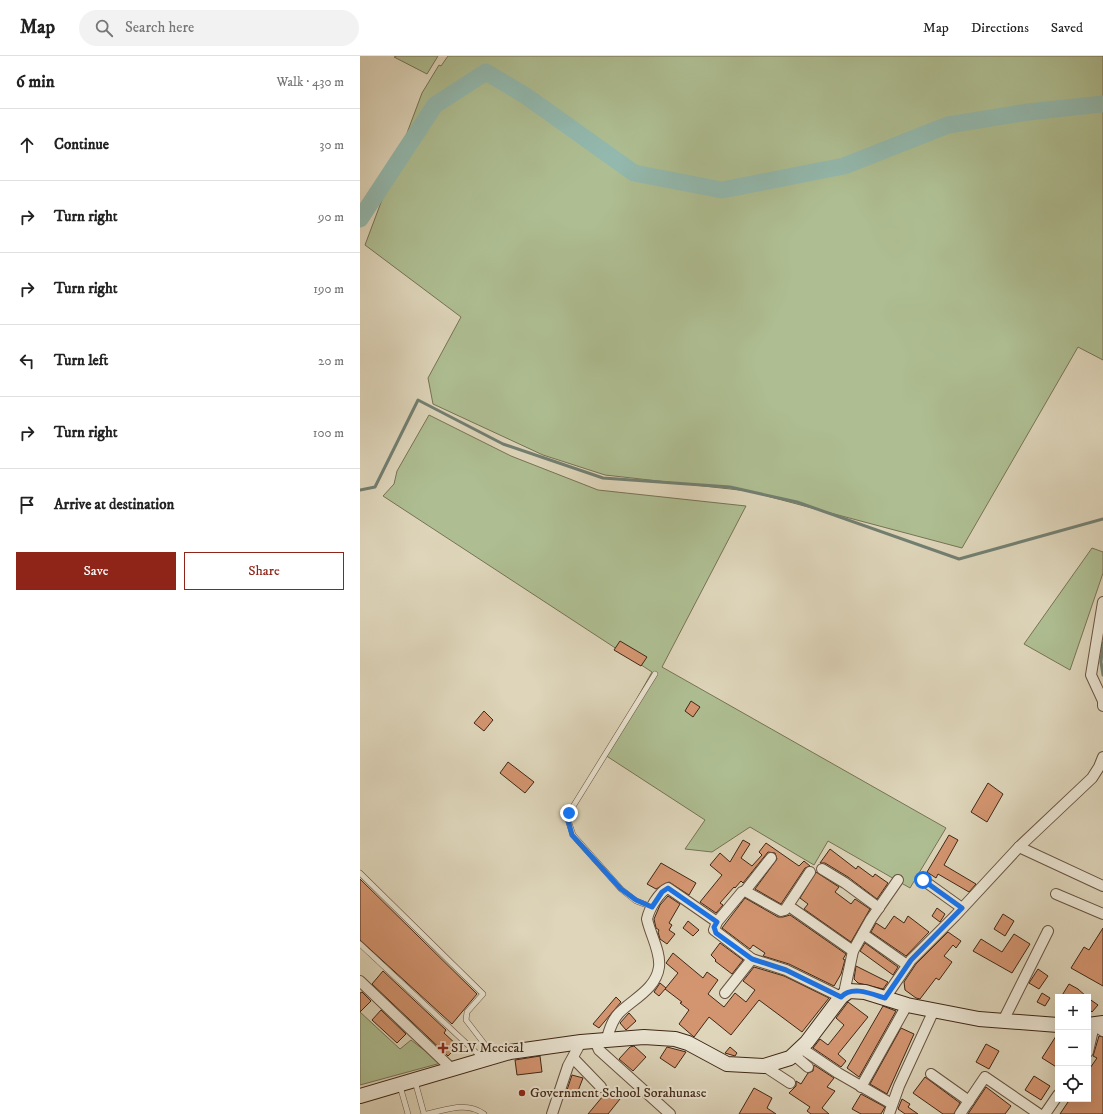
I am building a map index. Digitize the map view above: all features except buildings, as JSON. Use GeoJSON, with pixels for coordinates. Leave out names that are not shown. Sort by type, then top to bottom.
{"type":"FeatureCollection","features":[{"type":"Feature","properties":{"kind":"street"},"geometry":{"type":"LineString","coordinates":[[1103,602],[1091,675],[1103,701],[1103,706]]}},
{"type":"Feature","properties":{"kind":"street"},"geometry":{"type":"LineString","coordinates":[[885,998],[907,965],[1019,847],[1092,778],[1100,767],[1103,757]]}},
{"type":"Feature","properties":{"kind":"street"},"geometry":{"type":"LineString","coordinates":[[1019,847],[1103,886]]}},
{"type":"Feature","properties":{"kind":"street"},"geometry":{"type":"LineString","coordinates":[[771,858],[745,891],[740,893],[717,922],[714,927],[716,933],[752,959],[786,970],[842,995]]}},
{"type":"Feature","properties":{"kind":"street"},"geometry":{"type":"LineString","coordinates":[[822,869],[845,883],[879,908]]}},
{"type":"Feature","properties":{"kind":"street"},"geometry":{"type":"LineString","coordinates":[[745,891],[783,911],[810,872]]}},
{"type":"Feature","properties":{"kind":"street"},"geometry":{"type":"LineString","coordinates":[[842,995],[853,951],[898,880]]}},
{"type":"Feature","properties":{"kind":"street"},"geometry":{"type":"LineString","coordinates":[[923,880],[962,908]]}},
{"type":"Feature","properties":{"kind":"street"},"geometry":{"type":"LineString","coordinates":[[552,1114],[559,1089],[573,1058],[594,1042],[612,1023],[619,1013],[643,994],[656,975],[659,966],[647,919],[652,907],[662,892],[668,888],[717,922]]}},
{"type":"Feature","properties":{"kind":"street"},"geometry":{"type":"LineString","coordinates":[[1056,894],[1103,914]]}},
{"type":"Feature","properties":{"kind":"street"},"geometry":{"type":"LineString","coordinates":[[793,909],[853,951]]}},
{"type":"Feature","properties":{"kind":"street"},"geometry":{"type":"LineString","coordinates":[[1003,1022],[1048,931]]}},
{"type":"Feature","properties":{"kind":"street"},"geometry":{"type":"LineString","coordinates":[[863,934],[907,965]]}},
{"type":"Feature","properties":{"kind":"street"},"geometry":{"type":"LineString","coordinates":[[725,993],[752,959]]}},
{"type":"Feature","properties":{"kind":"street"},"geometry":{"type":"LineString","coordinates":[[360,981],[452,1068]]}},
{"type":"Feature","properties":{"kind":"street"},"geometry":{"type":"LineString","coordinates":[[360,1096],[510,1052],[644,1037],[675,1039],[688,1043],[727,1064],[764,1066],[790,1058],[798,1051],[842,995],[849,991],[865,992],[907,1005],[979,1019],[1055,1025]]}},
{"type":"Feature","properties":{"kind":"street"},"geometry":{"type":"LineString","coordinates":[[861,1087],[907,1005]]}},
{"type":"Feature","properties":{"kind":"street"},"geometry":{"type":"LineString","coordinates":[[798,1051],[861,1087],[890,1109],[934,1010]]}},
{"type":"Feature","properties":{"kind":"street"},"geometry":{"type":"LineString","coordinates":[[1091,1043],[1097,1026]]}},
{"type":"Feature","properties":{"kind":"street"},"geometry":{"type":"LineString","coordinates":[[594,1042],[598,1050],[670,1114]]}},
{"type":"Feature","properties":{"kind":"street"},"geometry":{"type":"LineString","coordinates":[[798,1051],[808,1067]]}},
{"type":"Feature","properties":{"kind":"street"},"geometry":{"type":"LineString","coordinates":[[573,1058],[601,1087]]}},
{"type":"Feature","properties":{"kind":"street"},"geometry":{"type":"LineString","coordinates":[[764,1066],[790,1083]]}},
{"type":"Feature","properties":{"kind":"street"},"geometry":{"type":"LineString","coordinates":[[931,1074],[969,1101]]}},
{"type":"Feature","properties":{"kind":"street"},"geometry":{"type":"LineString","coordinates":[[960,1114],[985,1078],[1038,1114]]}},
{"type":"Feature","properties":{"kind":"street"},"geometry":{"type":"LineString","coordinates":[[1045,1114],[1055,1099]]}},
{"type":"Feature","properties":{"kind":"lane"},"geometry":{"type":"LineString","coordinates":[[652,907],[636,900],[621,889],[572,835],[568,820],[569,813],[654,674]]}},
{"type":"Feature","properties":{"kind":"lane"},"geometry":{"type":"LineString","coordinates":[[360,873],[483,994],[467,1012],[466,1020],[488,1058]]}},
{"type":"Feature","properties":{"kind":"lane"},"geometry":{"type":"LineString","coordinates":[[360,944],[488,1058]]}},
{"type":"Feature","properties":{"kind":"lane"},"geometry":{"type":"LineString","coordinates":[[414,1080],[425,1114],[465,1106],[484,1114]]}},
{"type":"Feature","properties":{"kind":"lane"},"geometry":{"type":"LineString","coordinates":[[400,1084],[408,1114]]}},
{"type":"Feature","properties":{"kind":"green space"},"geometry":{"type":"Polygon","coordinates":[[[438,56],[427,74],[394,57],[438,56]]]}},
{"type":"Feature","properties":{"kind":"green space"},"geometry":{"type":"Polygon","coordinates":[[[448,56],[1103,56],[1103,360],[1078,347],[962,548],[748,491],[605,475],[543,455],[433,404],[428,378],[461,317],[365,245],[422,93],[439,65],[441,66],[448,56]]]}},
{"type":"Feature","properties":{"kind":"green space"},"geometry":{"type":"Polygon","coordinates":[[[429,415],[511,456],[598,490],[746,506],[662,667],[946,828],[910,888],[828,841],[814,865],[750,827],[712,852],[685,849],[705,820],[605,755],[652,672],[383,496],[394,484],[397,471],[429,415]]]}},
{"type":"Feature","properties":{"kind":"green space"},"geometry":{"type":"Polygon","coordinates":[[[1092,548],[1103,552],[1103,573],[1070,670],[1024,644],[1092,548]]]}},
{"type":"Feature","properties":{"kind":"green space"},"geometry":{"type":"Polygon","coordinates":[[[360,1012],[400,1049],[411,1040],[441,1063],[360,1085],[360,1012]]]}},
{"type":"Feature","properties":{"kind":"waterway"},"geometry":{"type":"LineString","coordinates":[[360,219],[435,105],[486,72],[526,96],[634,173],[722,190],[844,166],[948,125],[1028,112],[1103,104]]}},
{"type":"Feature","properties":{"kind":"waterway"},"geometry":{"type":"LineString","coordinates":[[360,490],[375,487],[418,400],[503,444],[603,478],[730,487],[797,502],[959,559],[1103,519]]}},
{"type":"Feature","properties":{"kind":"waterway"},"geometry":{"type":"LineString","coordinates":[[1103,643],[1101,662],[1103,675]]}},
{"type":"Feature","properties":{"kind":"place","name":"SLV Mecical"},"geometry":{"type":"Point","coordinates":[443,1048]}},
{"type":"Feature","properties":{"kind":"place","name":"Government School Sorahunase"},"geometry":{"type":"Point","coordinates":[522,1093]}},
{"type":"Feature","properties":{"kind":"route"},"geometry":{"type":"LineString","coordinates":[[569,813],[569,828],[572,835],[593,856],[621,889],[636,900],[652,907],[662,892],[668,888],[717,922],[714,927],[716,933],[752,959],[786,970],[841,997],[844,993],[849,991],[865,992],[885,998],[911,960],[962,908],[923,880]]}}]}
